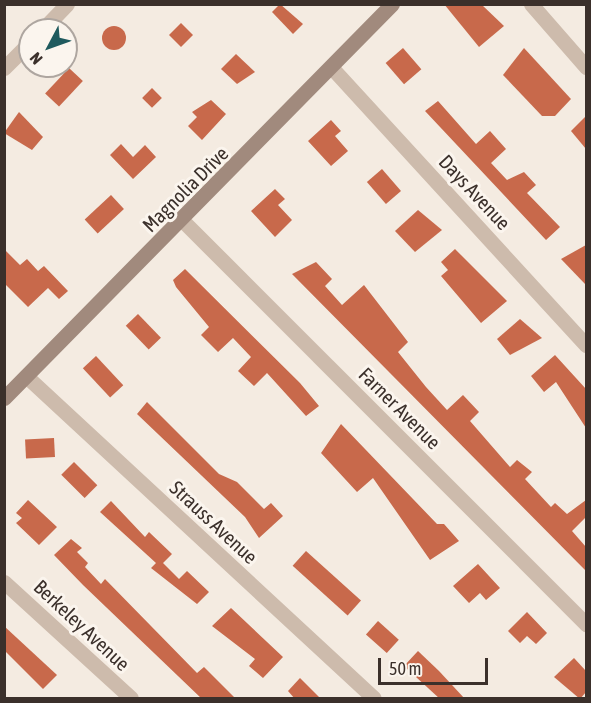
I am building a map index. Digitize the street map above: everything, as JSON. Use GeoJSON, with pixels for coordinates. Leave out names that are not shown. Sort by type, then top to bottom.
{"type":"FeatureCollection","features":[{"type":"Feature","properties":{"kind":"street"},"geometry":{"type":"LineString","coordinates":[[54,18],[67,4]]}},
{"type":"Feature","properties":{"kind":"street","name":"Magnolia Drive"},"geometry":{"type":"LineString","coordinates":[[4,398],[184,222],[392,4]]}},
{"type":"Feature","properties":{"kind":"street"},"geometry":{"type":"LineString","coordinates":[[531,4],[586,67]]}},
{"type":"Feature","properties":{"kind":"street"},"geometry":{"type":"LineString","coordinates":[[4,68],[18,54]]}},
{"type":"Feature","properties":{"kind":"street","name":"Days Avenue"},"geometry":{"type":"LineString","coordinates":[[332,68],[586,345]]}},
{"type":"Feature","properties":{"kind":"street","name":"Farner Avenue"},"geometry":{"type":"LineString","coordinates":[[184,222],[586,624]]}},
{"type":"Feature","properties":{"kind":"street","name":"Strauss Avenue"},"geometry":{"type":"LineString","coordinates":[[26,376],[374,699]]}},
{"type":"Feature","properties":{"kind":"street","name":"Berkeley Avenue"},"geometry":{"type":"LineString","coordinates":[[4,582],[131,699]]}},
{"type":"Feature","properties":{"kind":"building"},"geometry":{"type":"Polygon","coordinates":[[[280,4],[303,24],[293,34],[272,12],[280,4]]]}},
{"type":"Feature","properties":{"kind":"building"},"geometry":{"type":"Polygon","coordinates":[[[444,4],[481,4],[504,26],[479,47],[444,4]]]}},
{"type":"Feature","properties":{"kind":"building"},"geometry":{"type":"Polygon","coordinates":[[[181,23],[193,35],[181,47],[169,35],[181,23]]]}},
{"type":"Feature","properties":{"kind":"building"},"geometry":{"type":"Polygon","coordinates":[[[114,26],[122,30],[126,38],[122,46],[114,50],[106,46],[102,38],[106,30],[114,26]]]}},
{"type":"Feature","properties":{"kind":"building"},"geometry":{"type":"Polygon","coordinates":[[[403,48],[421,69],[404,84],[386,63],[403,48]]]}},
{"type":"Feature","properties":{"kind":"building"},"geometry":{"type":"Polygon","coordinates":[[[524,48],[571,99],[555,116],[542,116],[503,75],[524,48]]]}},
{"type":"Feature","properties":{"kind":"building"},"geometry":{"type":"Polygon","coordinates":[[[236,54],[255,72],[237,84],[221,69],[236,54]]]}},
{"type":"Feature","properties":{"kind":"building"},"geometry":{"type":"Polygon","coordinates":[[[78,76],[83,81],[59,107],[45,94],[60,78],[78,76]]]}},
{"type":"Feature","properties":{"kind":"building"},"geometry":{"type":"Polygon","coordinates":[[[152,88],[162,98],[152,108],[142,98],[152,88]]]}},
{"type":"Feature","properties":{"kind":"building"},"geometry":{"type":"Polygon","coordinates":[[[211,100],[226,114],[202,140],[188,126],[197,117],[192,112],[211,100]]]}},
{"type":"Feature","properties":{"kind":"building"},"geometry":{"type":"Polygon","coordinates":[[[438,101],[476,144],[490,131],[506,149],[491,163],[507,180],[524,172],[536,185],[527,193],[560,227],[546,240],[425,111],[438,101]]]}},
{"type":"Feature","properties":{"kind":"building"},"geometry":{"type":"Polygon","coordinates":[[[19,112],[43,137],[32,150],[4,133],[19,112]]]}},
{"type":"Feature","properties":{"kind":"building"},"geometry":{"type":"Polygon","coordinates":[[[586,116],[586,149],[571,131],[586,116]]]}},
{"type":"Feature","properties":{"kind":"building"},"geometry":{"type":"Polygon","coordinates":[[[331,120],[341,131],[335,136],[348,151],[331,166],[308,141],[331,120]]]}},
{"type":"Feature","properties":{"kind":"building"},"geometry":{"type":"Polygon","coordinates":[[[121,144],[133,157],[145,145],[156,157],[133,179],[110,155],[121,144]]]}},
{"type":"Feature","properties":{"kind":"building"},"geometry":{"type":"Polygon","coordinates":[[[382,169],[401,191],[386,204],[367,182],[382,169]]]}},
{"type":"Feature","properties":{"kind":"building"},"geometry":{"type":"Polygon","coordinates":[[[275,189],[285,199],[278,205],[292,220],[275,237],[251,211],[275,189]]]}},
{"type":"Feature","properties":{"kind":"building"},"geometry":{"type":"Polygon","coordinates":[[[111,195],[124,209],[98,233],[85,220],[111,195]]]}},
{"type":"Feature","properties":{"kind":"building"},"geometry":{"type":"Polygon","coordinates":[[[418,210],[442,230],[415,252],[395,231],[418,210]]]}},
{"type":"Feature","properties":{"kind":"building"},"geometry":{"type":"Polygon","coordinates":[[[586,245],[586,285],[561,259],[586,245]]]}},
{"type":"Feature","properties":{"kind":"building"},"geometry":{"type":"Polygon","coordinates":[[[4,249],[20,265],[27,259],[38,271],[44,266],[68,291],[59,299],[48,288],[28,307],[4,283],[4,249]]]}},
{"type":"Feature","properties":{"kind":"building"},"geometry":{"type":"Polygon","coordinates":[[[455,249],[507,301],[481,323],[441,276],[448,270],[441,262],[455,249]]]}},
{"type":"Feature","properties":{"kind":"building"},"geometry":{"type":"Polygon","coordinates":[[[316,262],[332,279],[325,286],[342,305],[364,285],[408,342],[398,352],[426,387],[447,410],[463,395],[479,412],[470,421],[510,467],[517,460],[532,472],[525,479],[551,507],[555,503],[567,514],[586,500],[586,517],[572,531],[586,547],[586,571],[292,274],[316,262]]]}},
{"type":"Feature","properties":{"kind":"building"},"geometry":{"type":"Polygon","coordinates":[[[185,269],[300,383],[319,406],[306,416],[267,373],[254,386],[238,371],[251,357],[233,338],[218,352],[201,335],[209,327],[176,287],[173,280],[185,269]]]}},
{"type":"Feature","properties":{"kind":"building"},"geometry":{"type":"Polygon","coordinates":[[[138,314],[161,338],[149,350],[126,326],[138,314]]]}},
{"type":"Feature","properties":{"kind":"building"},"geometry":{"type":"Polygon","coordinates":[[[520,319],[542,338],[510,355],[497,339],[520,319]]]}},
{"type":"Feature","properties":{"kind":"building"},"geometry":{"type":"Polygon","coordinates":[[[555,355],[586,389],[586,428],[556,382],[544,392],[531,376],[555,355]]]}},
{"type":"Feature","properties":{"kind":"building"},"geometry":{"type":"Polygon","coordinates":[[[96,356],[123,385],[110,398],[83,368],[96,356]]]}},
{"type":"Feature","properties":{"kind":"building"},"geometry":{"type":"Polygon","coordinates":[[[147,402],[219,474],[237,482],[264,509],[271,503],[283,516],[259,538],[245,517],[137,414],[147,402]]]}},
{"type":"Feature","properties":{"kind":"building"},"geometry":{"type":"Polygon","coordinates":[[[341,424],[437,524],[444,524],[459,541],[430,560],[373,478],[357,492],[321,453],[341,424]]]}},
{"type":"Feature","properties":{"kind":"building"},"geometry":{"type":"Polygon","coordinates":[[[54,438],[55,457],[26,458],[25,440],[54,438]]]}},
{"type":"Feature","properties":{"kind":"building"},"geometry":{"type":"Polygon","coordinates":[[[74,462],[97,485],[85,498],[61,475],[74,462]]]}},
{"type":"Feature","properties":{"kind":"building"},"geometry":{"type":"Polygon","coordinates":[[[28,500],[57,527],[39,545],[16,523],[22,518],[16,513],[28,500]]]}},
{"type":"Feature","properties":{"kind":"building"},"geometry":{"type":"Polygon","coordinates":[[[111,501],[145,537],[149,532],[172,554],[163,563],[179,579],[187,571],[209,592],[197,604],[151,568],[156,563],[100,512],[111,501]]]}},
{"type":"Feature","properties":{"kind":"building"},"geometry":{"type":"Polygon","coordinates":[[[71,539],[82,548],[77,552],[88,563],[85,567],[101,584],[105,579],[197,673],[204,667],[236,699],[202,699],[83,585],[54,555],[71,539]]]}},
{"type":"Feature","properties":{"kind":"building"},"geometry":{"type":"Polygon","coordinates":[[[306,551],[361,601],[348,615],[293,566],[306,551]]]}},
{"type":"Feature","properties":{"kind":"building"},"geometry":{"type":"Polygon","coordinates":[[[478,564],[500,588],[486,600],[480,593],[469,603],[453,586],[478,564]]]}},
{"type":"Feature","properties":{"kind":"building"},"geometry":{"type":"Polygon","coordinates":[[[231,608],[283,657],[263,678],[249,666],[255,659],[212,626],[231,608]]]}},
{"type":"Feature","properties":{"kind":"building"},"geometry":{"type":"Polygon","coordinates":[[[527,612],[547,633],[536,644],[527,636],[520,643],[508,631],[527,612]]]}},
{"type":"Feature","properties":{"kind":"building"},"geometry":{"type":"Polygon","coordinates":[[[378,621],[399,640],[387,653],[366,634],[378,621]]]}},
{"type":"Feature","properties":{"kind":"building"},"geometry":{"type":"Polygon","coordinates":[[[4,626],[57,675],[43,689],[4,650],[4,626]]]}},
{"type":"Feature","properties":{"kind":"building"},"geometry":{"type":"Polygon","coordinates":[[[418,651],[465,699],[440,699],[404,666],[418,651]]]}},
{"type":"Feature","properties":{"kind":"building"},"geometry":{"type":"Polygon","coordinates":[[[574,658],[586,671],[586,692],[580,699],[554,677],[574,658]]]}},
{"type":"Feature","properties":{"kind":"building"},"geometry":{"type":"Polygon","coordinates":[[[300,678],[321,699],[295,699],[288,691],[300,678]]]}}]}
